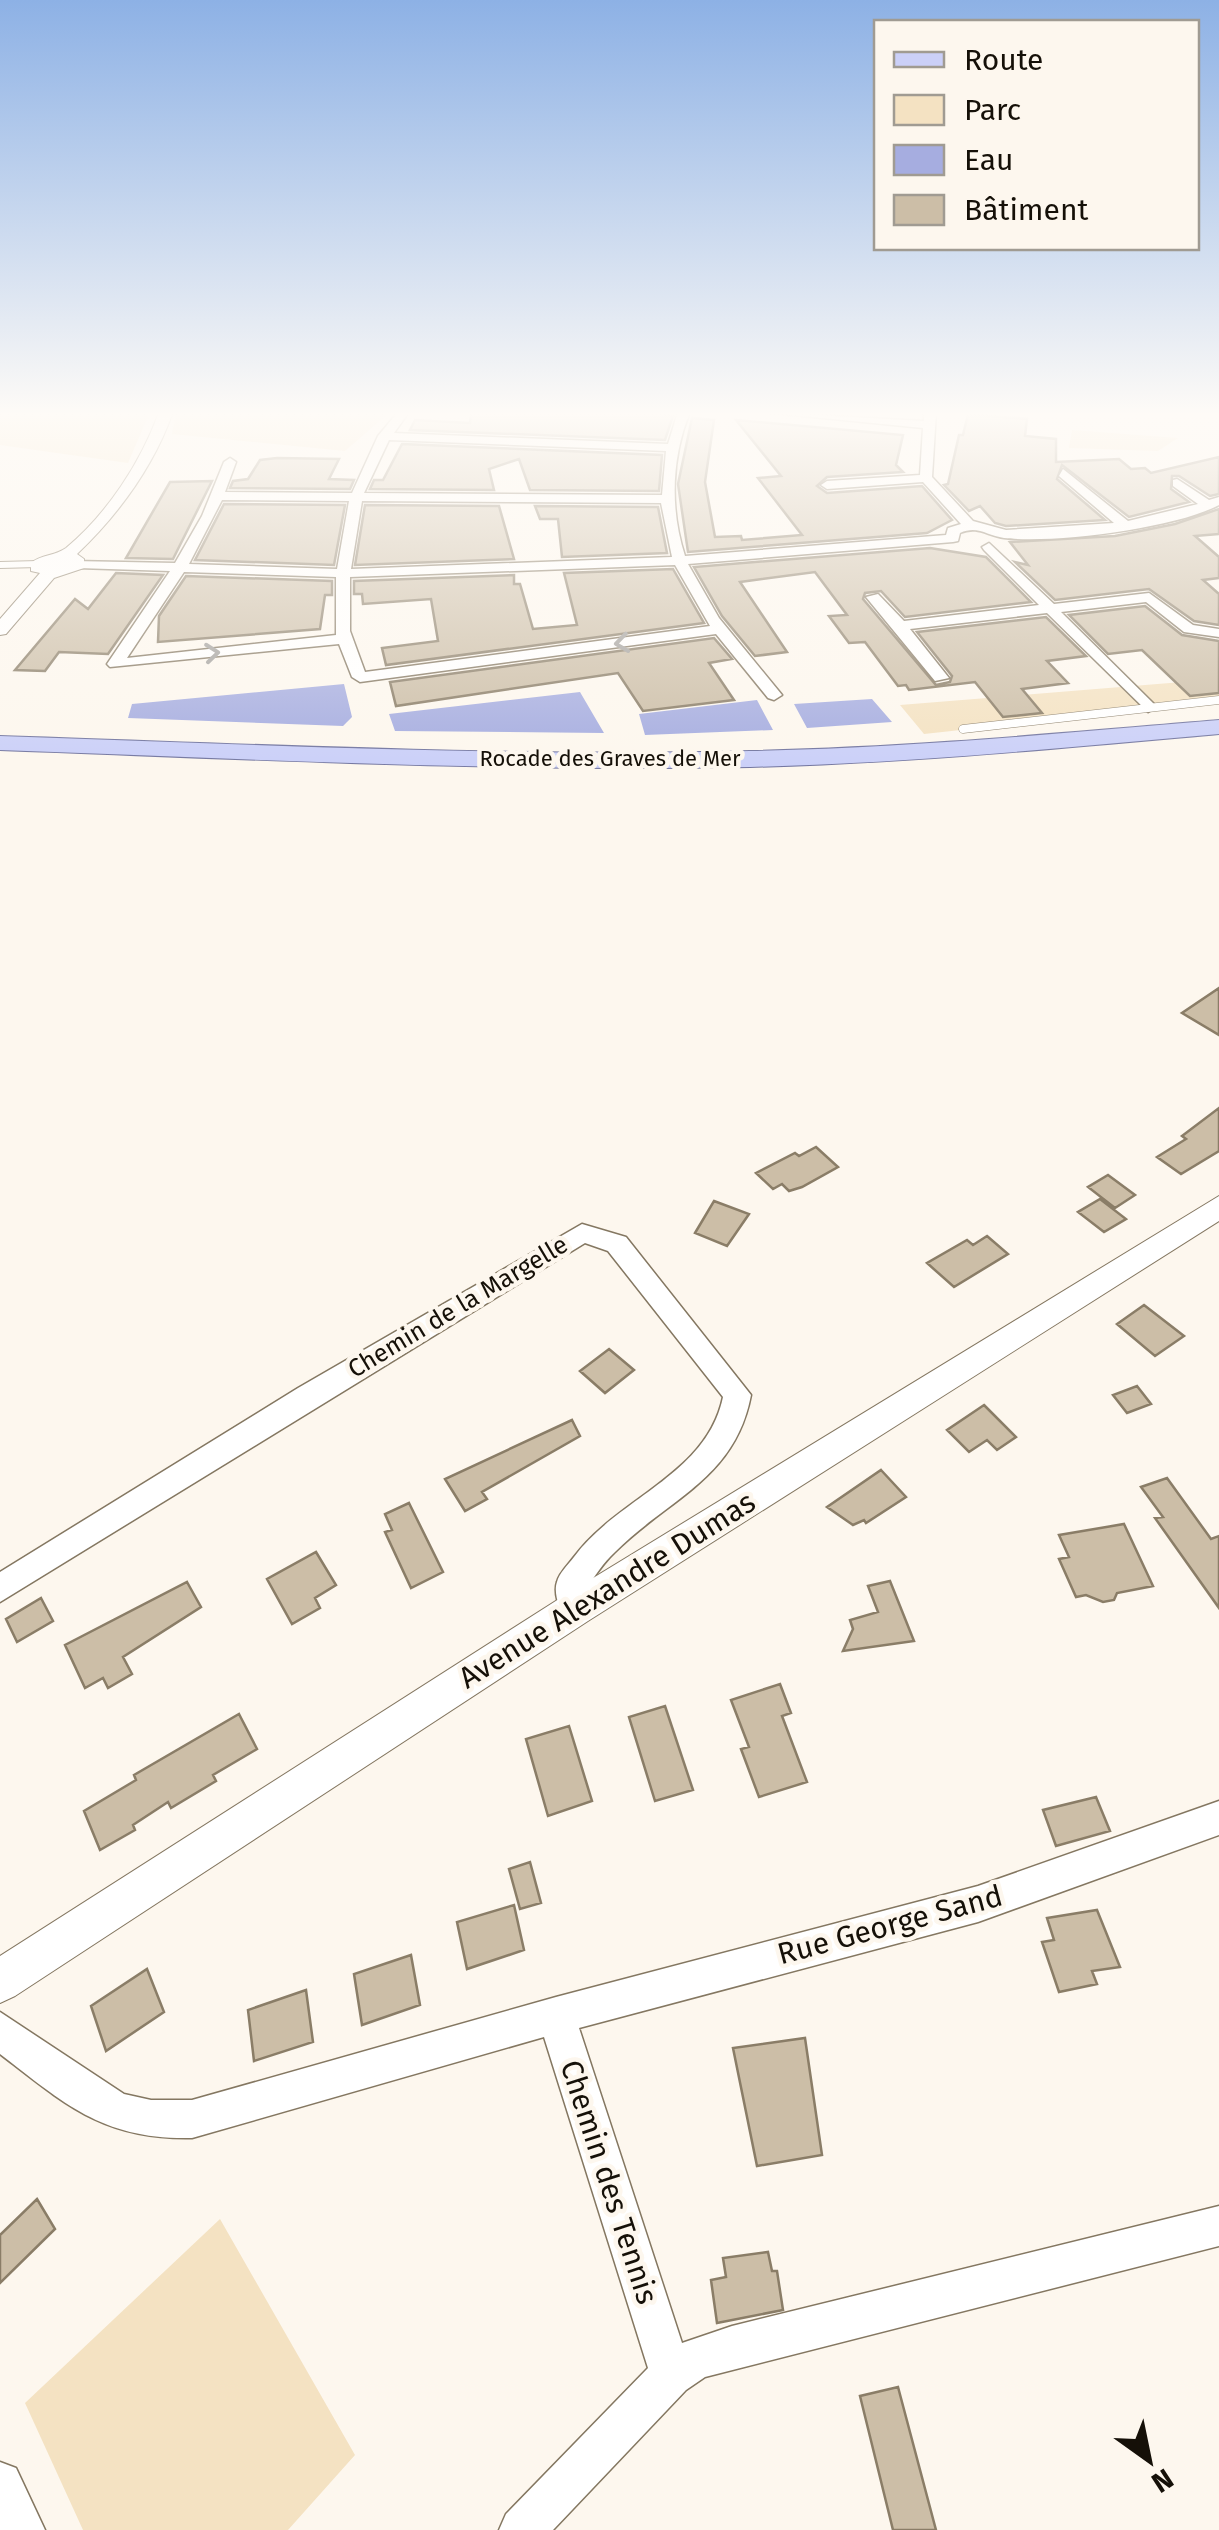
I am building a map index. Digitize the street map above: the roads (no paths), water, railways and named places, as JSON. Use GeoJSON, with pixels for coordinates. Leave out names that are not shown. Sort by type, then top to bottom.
{"type":"FeatureCollection","features":[{"type":"Feature","properties":{"kind":"main road","name":"Rocade des Graves de Mer"},"geometry":{"type":"LineString","coordinates":[[0,743],[423,758],[751,759],[919,752],[1219,727]]}},
{"type":"Feature","properties":{"kind":"street"},"geometry":{"type":"LineString","coordinates":[[0,630],[43,568],[67,571],[93,530]]}},
{"type":"Feature","properties":{"kind":"street"},"geometry":{"type":"LineString","coordinates":[[202,530],[185,565],[116,664],[345,639]]}},
{"type":"Feature","properties":{"kind":"street"},"geometry":{"type":"LineString","coordinates":[[346,530],[340,604],[345,639],[360,677],[719,630]]}},
{"type":"Feature","properties":{"kind":"street"},"geometry":{"type":"LineString","coordinates":[[672,530],[678,560],[694,594],[774,695]]}},
{"type":"Feature","properties":{"kind":"street"},"geometry":{"type":"LineString","coordinates":[[956,530],[953,531],[963,543]]}},
{"type":"Feature","properties":{"kind":"street"},"geometry":{"type":"LineString","coordinates":[[987,530],[1003,534],[1051,530]]}},
{"type":"Feature","properties":{"kind":"street"},"geometry":{"type":"LineString","coordinates":[[72,560],[344,573],[678,560],[963,543],[989,546],[1001,543],[1003,534]]}},
{"type":"Feature","properties":{"kind":"street"},"geometry":{"type":"LineString","coordinates":[[989,546],[1148,708]]}},
{"type":"Feature","properties":{"kind":"street"},"geometry":{"type":"LineString","coordinates":[[900,626],[1150,596],[1189,629],[1219,633]]}},
{"type":"Feature","properties":{"kind":"street"},"geometry":{"type":"LineString","coordinates":[[873,597],[941,678]]}},
{"type":"Feature","properties":{"kind":"street","name":"Avenue Alexandre Dumas"},"geometry":{"type":"LineString","coordinates":[[0,1981],[575,1609],[1219,1207]]}},
{"type":"Feature","properties":{"kind":"street","name":"Chemin de la Margelle"},"geometry":{"type":"LineString","coordinates":[[0,1588],[341,1376],[582,1233],[618,1244],[737,1395],[736,1416],[701,1466],[607,1539],[570,1586],[575,1609]]}},
{"type":"Feature","properties":{"kind":"street","name":"Rue George Sand"},"geometry":{"type":"LineString","coordinates":[[556,2015],[978,1904],[1219,1818]]}},
{"type":"Feature","properties":{"kind":"street"},"geometry":{"type":"LineString","coordinates":[[0,2030],[110,2108],[162,2120],[192,2118],[556,2015]]}},
{"type":"Feature","properties":{"kind":"street","name":"Chemin des Tennis"},"geometry":{"type":"LineString","coordinates":[[556,2015],[670,2375]]}},
{"type":"Feature","properties":{"kind":"street"},"geometry":{"type":"LineString","coordinates":[[522,2530],[670,2375],[693,2360],[732,2346],[1219,2226]]}},
{"type":"Feature","properties":{"kind":"street"},"geometry":{"type":"LineString","coordinates":[[0,2484],[22,2530]]}},
{"type":"Feature","properties":{"kind":"lane"},"geometry":{"type":"LineString","coordinates":[[0,564],[43,568]]}},
{"type":"Feature","properties":{"kind":"lane"},"geometry":{"type":"LineString","coordinates":[[963,729],[1219,700]]}},
{"type":"Feature","properties":{"kind":"water"},"geometry":{"type":"Polygon","coordinates":[[[344,684],[352,717],[343,726],[128,718],[132,704],[344,684]]]}},
{"type":"Feature","properties":{"kind":"water"},"geometry":{"type":"Polygon","coordinates":[[[580,692],[604,733],[395,731],[389,714],[580,692]]]}},
{"type":"Feature","properties":{"kind":"water"},"geometry":{"type":"Polygon","coordinates":[[[872,699],[892,722],[807,728],[794,704],[872,699]]]}},
{"type":"Feature","properties":{"kind":"water"},"geometry":{"type":"Polygon","coordinates":[[[757,700],[773,730],[645,735],[639,714],[757,700]]]}}]}
